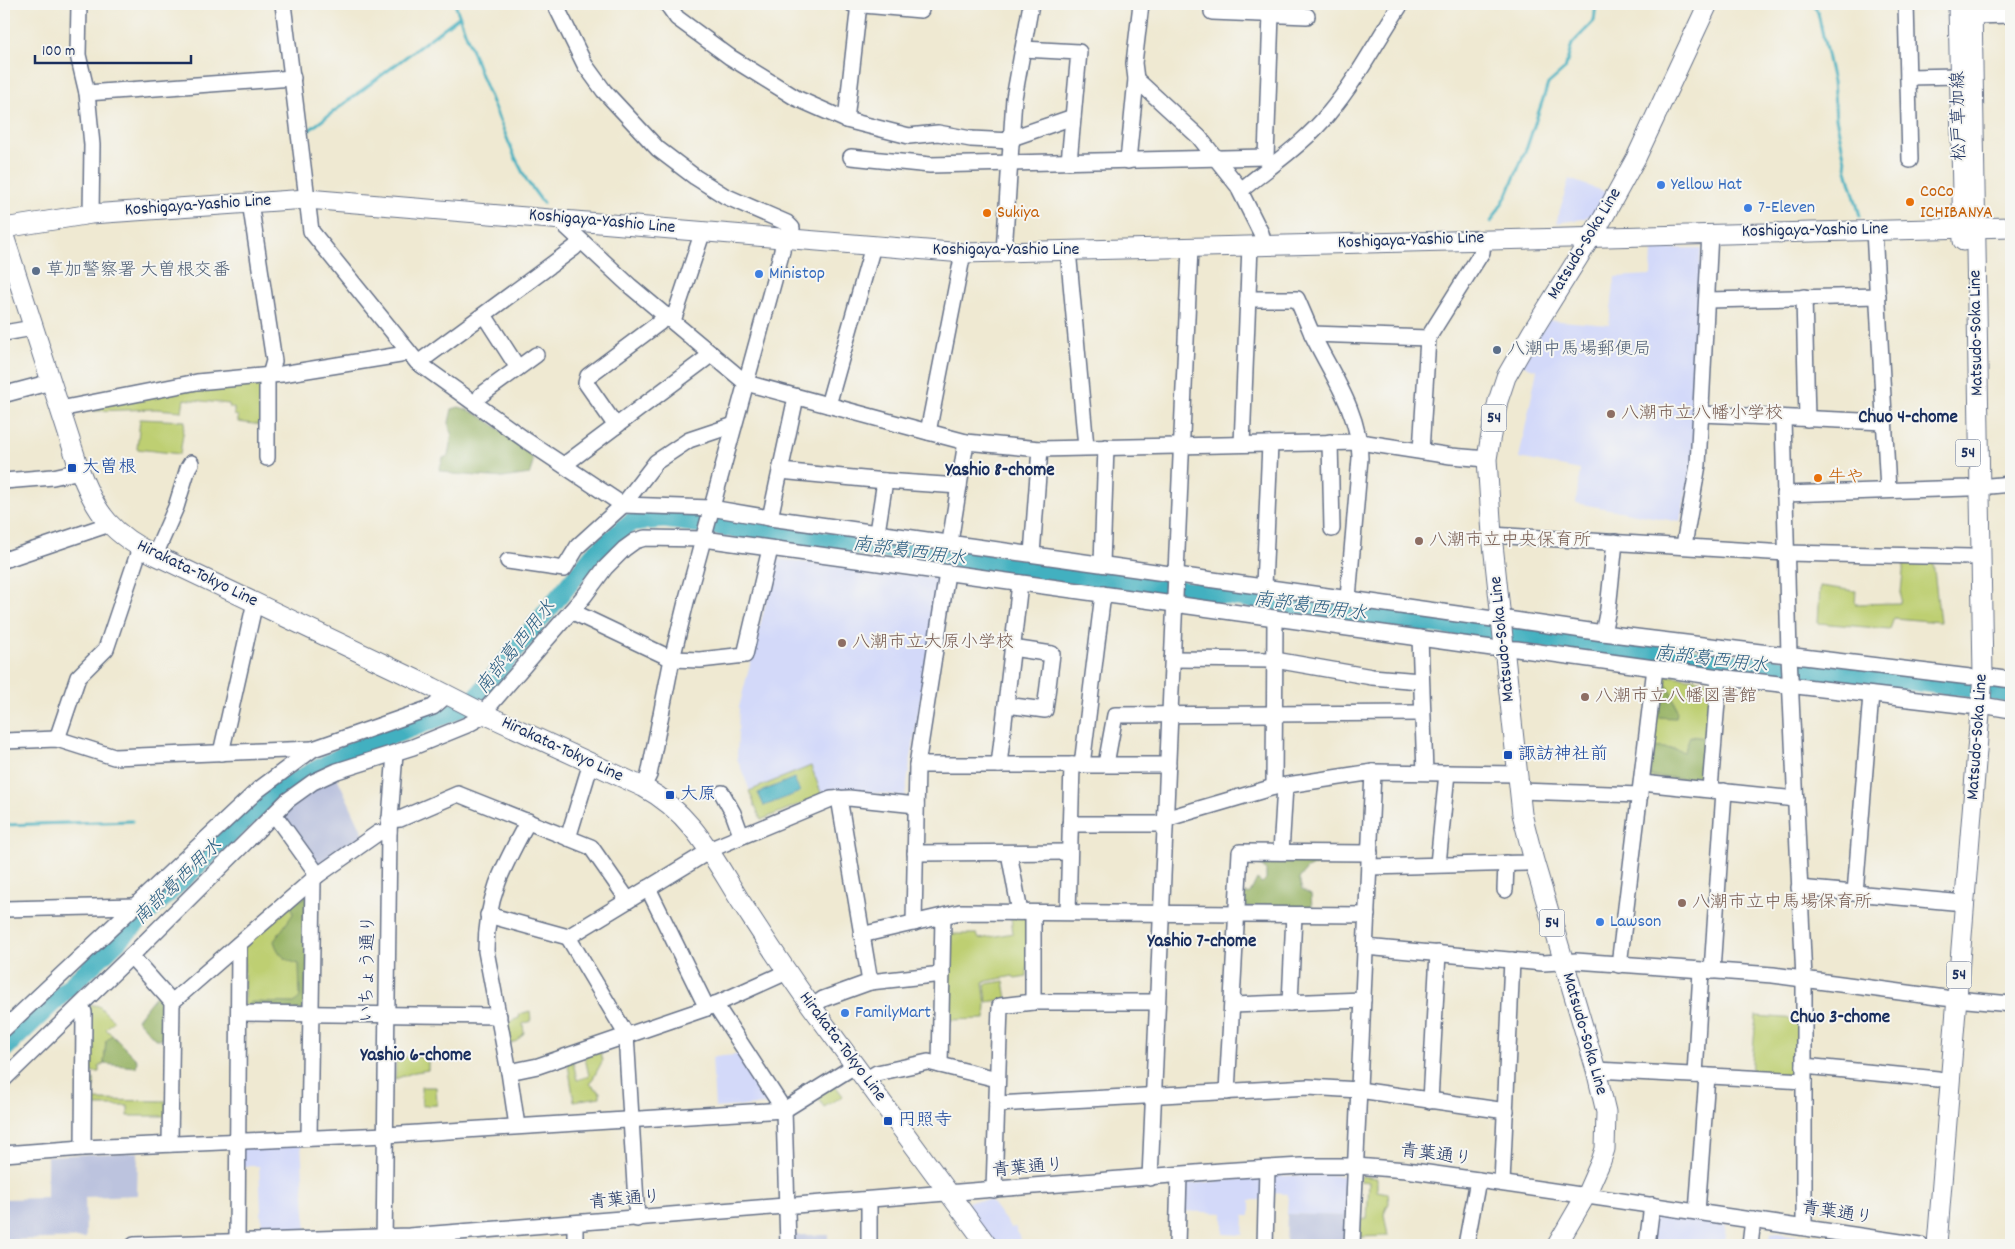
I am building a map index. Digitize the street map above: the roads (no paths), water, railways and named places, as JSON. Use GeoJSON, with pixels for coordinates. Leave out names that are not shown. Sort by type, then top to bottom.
{"type":"FeatureCollection","features":[{"type":"Feature","properties":{"kind":"main road","name":"Matsudo-Soka Line"},"geometry":{"type":"LineString","coordinates":[[1557,1245],[1586,1195],[1601,1161],[1606,1130],[1604,1097],[1534,861],[1518,783],[1492,535],[1488,459],[1498,401],[1506,377],[1636,158],[1708,4]]}},
{"type":"Feature","properties":{"kind":"main road","name":"松戸草加線"},"geometry":{"type":"LineString","coordinates":[[1967,8],[1959,76],[1969,228]]}},
{"type":"Feature","properties":{"kind":"main road","name":"松戸草加線"},"geometry":{"type":"LineString","coordinates":[[1967,8],[1969,228]]}},
{"type":"Feature","properties":{"kind":"main road","name":"Koshigaya-Yashio Line"},"geometry":{"type":"LineString","coordinates":[[4,228],[90,214],[307,199],[963,253],[2011,227]]}},
{"type":"Feature","properties":{"kind":"main road","name":"Matsudo-Soka Line"},"geometry":{"type":"LineString","coordinates":[[1937,1245],[1951,998],[1977,677],[1969,228]]}},
{"type":"Feature","properties":{"kind":"main road","name":"Hirakata-Tokyo Line"},"geometry":{"type":"LineString","coordinates":[[4,236],[80,471],[94,504],[110,524],[148,552],[482,713],[643,787],[674,807],[698,834],[787,972],[812,1007],[987,1245]]}},
{"type":"Feature","properties":{"kind":"main road","name":"Matsudo-Soka Line"},"geometry":{"type":"LineString","coordinates":[[1974,487],[1970,558],[1977,677]]}},
{"type":"Feature","properties":{"kind":"main road","name":"Matsudo-Soka Line"},"geometry":{"type":"LineString","coordinates":[[1923,1245],[1938,1079],[1951,998],[1953,902],[1975,706]]}},
{"type":"Feature","properties":{"kind":"street"},"geometry":{"type":"LineString","coordinates":[[79,4],[78,55],[87,93],[92,145],[90,214]]}},
{"type":"Feature","properties":{"kind":"street"},"geometry":{"type":"LineString","coordinates":[[283,4],[311,231],[418,363],[623,505],[711,511],[770,518],[1501,620],[2011,680]]}},
{"type":"Feature","properties":{"kind":"street"},"geometry":{"type":"LineString","coordinates":[[555,4],[585,65],[608,96],[658,150],[695,177],[726,196],[787,223],[792,228],[782,251],[704,537],[672,658],[649,776],[643,787]]}},
{"type":"Feature","properties":{"kind":"street"},"geometry":{"type":"LineString","coordinates":[[666,4],[678,18],[730,57],[796,98],[846,120],[909,136],[938,132],[971,139],[1012,139],[1073,117]]}},
{"type":"Feature","properties":{"kind":"street"},"geometry":{"type":"LineString","coordinates":[[852,4],[921,10]]}},
{"type":"Feature","properties":{"kind":"street"},"geometry":{"type":"LineString","coordinates":[[846,120],[859,4]]}},
{"type":"Feature","properties":{"kind":"street"},"geometry":{"type":"LineString","coordinates":[[1004,252],[1014,98],[1031,4]]}},
{"type":"Feature","properties":{"kind":"street"},"geometry":{"type":"LineString","coordinates":[[1128,161],[1136,79],[1134,63],[1140,4]]}},
{"type":"Feature","properties":{"kind":"street"},"geometry":{"type":"LineString","coordinates":[[1241,190],[1278,162],[1329,114],[1349,87],[1400,4]]}},
{"type":"Feature","properties":{"kind":"street"},"geometry":{"type":"LineString","coordinates":[[1906,4],[1910,160]]}},
{"type":"Feature","properties":{"kind":"street"},"geometry":{"type":"LineString","coordinates":[[1967,8],[2011,15]]}},
{"type":"Feature","properties":{"kind":"street"},"geometry":{"type":"LineString","coordinates":[[1212,12],[1307,16]]}},
{"type":"Feature","properties":{"kind":"street"},"geometry":{"type":"LineString","coordinates":[[850,158],[930,165],[1266,157],[1271,14]]}},
{"type":"Feature","properties":{"kind":"street"},"geometry":{"type":"LineString","coordinates":[[1023,50],[1079,52],[1069,162]]}},
{"type":"Feature","properties":{"kind":"street"},"geometry":{"type":"LineString","coordinates":[[1908,77],[1959,76]]}},
{"type":"Feature","properties":{"kind":"street"},"geometry":{"type":"LineString","coordinates":[[87,93],[293,78]]}},
{"type":"Feature","properties":{"kind":"street"},"geometry":{"type":"LineString","coordinates":[[1136,79],[1193,131],[1217,157],[1241,190],[1261,233],[1257,245],[1248,299],[1242,444]]}},
{"type":"Feature","properties":{"kind":"street"},"geometry":{"type":"LineString","coordinates":[[250,202],[274,361],[268,375],[269,457]]}},
{"type":"Feature","properties":{"kind":"street"},"geometry":{"type":"LineString","coordinates":[[558,219],[630,286],[746,383],[966,442],[1040,448],[1360,442],[1451,456],[1488,459]]}},
{"type":"Feature","properties":{"kind":"street"},"geometry":{"type":"LineString","coordinates":[[1874,230],[1888,490]]}},
{"type":"Feature","properties":{"kind":"street"},"geometry":{"type":"LineString","coordinates":[[616,426],[586,384],[588,376],[659,323],[669,318],[703,231]]}},
{"type":"Feature","properties":{"kind":"street"},"geometry":{"type":"LineString","coordinates":[[1684,546],[1698,466],[1710,233]]}},
{"type":"Feature","properties":{"kind":"street"},"geometry":{"type":"LineString","coordinates":[[1421,451],[1428,338],[1482,252],[1483,239]]}},
{"type":"Feature","properties":{"kind":"street"},"geometry":{"type":"LineString","coordinates":[[418,363],[581,241]]}},
{"type":"Feature","properties":{"kind":"street"},"geometry":{"type":"LineString","coordinates":[[828,405],[873,246]]}},
{"type":"Feature","properties":{"kind":"street"},"geometry":{"type":"LineString","coordinates":[[1150,1178],[1190,248]]}},
{"type":"Feature","properties":{"kind":"street"},"geometry":{"type":"LineString","coordinates":[[1068,250],[1086,447]]}},
{"type":"Feature","properties":{"kind":"street"},"geometry":{"type":"LineString","coordinates":[[928,432],[963,253]]}},
{"type":"Feature","properties":{"kind":"street"},"geometry":{"type":"LineString","coordinates":[[1707,300],[1878,296]]}},
{"type":"Feature","properties":{"kind":"street"},"geometry":{"type":"LineString","coordinates":[[1804,297],[1807,419]]}},
{"type":"Feature","properties":{"kind":"street"},"geometry":{"type":"LineString","coordinates":[[1248,299],[1297,298],[1312,334],[1336,378],[1357,430],[1360,442],[1348,598]]}},
{"type":"Feature","properties":{"kind":"street"},"geometry":{"type":"LineString","coordinates":[[484,315],[518,368]]}},
{"type":"Feature","properties":{"kind":"street"},"geometry":{"type":"LineString","coordinates":[[4,332],[33,328]]}},
{"type":"Feature","properties":{"kind":"street"},"geometry":{"type":"LineString","coordinates":[[1312,334],[1428,338]]}},
{"type":"Feature","properties":{"kind":"street"},"geometry":{"type":"LineString","coordinates":[[60,409],[197,382],[268,375],[400,355],[408,351]]}},
{"type":"Feature","properties":{"kind":"street"},"geometry":{"type":"LineString","coordinates":[[564,465],[712,354]]}},
{"type":"Feature","properties":{"kind":"street"},"geometry":{"type":"LineString","coordinates":[[481,395],[536,356]]}},
{"type":"Feature","properties":{"kind":"street"},"geometry":{"type":"LineString","coordinates":[[6,394],[51,382]]}},
{"type":"Feature","properties":{"kind":"street"},"geometry":{"type":"LineString","coordinates":[[770,518],[796,397]]}},
{"type":"Feature","properties":{"kind":"street"},"geometry":{"type":"LineString","coordinates":[[1701,414],[1884,422]]}},
{"type":"Feature","properties":{"kind":"street"},"geometry":{"type":"LineString","coordinates":[[1783,418],[1788,655],[1804,979],[1804,1227]]}},
{"type":"Feature","properties":{"kind":"street"},"geometry":{"type":"LineString","coordinates":[[508,561],[564,568],[578,546],[623,505],[656,462],[689,440],[734,425]]}},
{"type":"Feature","properties":{"kind":"street"},"geometry":{"type":"LineString","coordinates":[[950,542],[966,442]]}},
{"type":"Feature","properties":{"kind":"street"},"geometry":{"type":"LineString","coordinates":[[1330,442],[1332,529]]}},
{"type":"Feature","properties":{"kind":"street"},"geometry":{"type":"LineString","coordinates":[[1264,586],[1270,444]]}},
{"type":"Feature","properties":{"kind":"street"},"geometry":{"type":"LineString","coordinates":[[1102,564],[1106,447]]}},
{"type":"Feature","properties":{"kind":"street"},"geometry":{"type":"LineString","coordinates":[[1032,554],[1040,448]]}},
{"type":"Feature","properties":{"kind":"street"},"geometry":{"type":"LineString","coordinates":[[56,739],[78,677],[106,649],[148,552],[176,507],[188,468],[192,463]]}},
{"type":"Feature","properties":{"kind":"street"},"geometry":{"type":"LineString","coordinates":[[4,481],[80,471]]}},
{"type":"Feature","properties":{"kind":"street"},"geometry":{"type":"LineString","coordinates":[[780,471],[959,486]]}},
{"type":"Feature","properties":{"kind":"street"},"geometry":{"type":"LineString","coordinates":[[876,532],[885,481]]}},
{"type":"Feature","properties":{"kind":"street"},"geometry":{"type":"LineString","coordinates":[[1784,494],[2011,484]]}},
{"type":"Feature","properties":{"kind":"street"},"geometry":{"type":"LineString","coordinates":[[4,560],[110,524]]}},
{"type":"Feature","properties":{"kind":"street"},"geometry":{"type":"LineString","coordinates":[[1492,535],[1786,553],[1970,558]]}},
{"type":"Feature","properties":{"kind":"street"},"geometry":{"type":"LineString","coordinates":[[4,1079],[80,1007],[288,800],[313,782],[337,771],[395,753],[467,725],[482,713],[614,558],[634,541],[645,538],[704,537],[770,549],[1420,638],[1504,647],[1719,677],[2011,710]]}},
{"type":"Feature","properties":{"kind":"street"},"geometry":{"type":"LineString","coordinates":[[1603,633],[1608,609],[1615,542]]}},
{"type":"Feature","properties":{"kind":"street"},"geometry":{"type":"LineString","coordinates":[[570,611],[672,658],[700,660],[745,655],[770,549]]}},
{"type":"Feature","properties":{"kind":"street"},"geometry":{"type":"LineString","coordinates":[[914,923],[917,765],[947,573]]}},
{"type":"Feature","properties":{"kind":"street"},"geometry":{"type":"LineString","coordinates":[[999,765],[1020,583]]}},
{"type":"Feature","properties":{"kind":"street"},"geometry":{"type":"LineString","coordinates":[[1068,912],[1070,824],[1103,594]]}},
{"type":"Feature","properties":{"kind":"street"},"geometry":{"type":"LineString","coordinates":[[221,753],[255,602]]}},
{"type":"Feature","properties":{"kind":"street"},"geometry":{"type":"LineString","coordinates":[[1275,618],[1275,714],[1281,852]]}},
{"type":"Feature","properties":{"kind":"street"},"geometry":{"type":"LineString","coordinates":[[1420,638],[1420,681],[1425,772]]}},
{"type":"Feature","properties":{"kind":"street"},"geometry":{"type":"LineString","coordinates":[[1006,705],[1045,710],[1052,654],[1012,648]]}},
{"type":"Feature","properties":{"kind":"street"},"geometry":{"type":"LineString","coordinates":[[1172,659],[1275,660],[1372,677],[1420,681]]}},
{"type":"Feature","properties":{"kind":"street"},"geometry":{"type":"LineString","coordinates":[[1619,965],[1655,668]]}},
{"type":"Feature","properties":{"kind":"street"},"geometry":{"type":"LineString","coordinates":[[1697,1212],[1701,1075],[1717,790],[1719,677]]}},
{"type":"Feature","properties":{"kind":"street"},"geometry":{"type":"LineString","coordinates":[[1855,893],[1871,695]]}},
{"type":"Feature","properties":{"kind":"street"},"geometry":{"type":"LineString","coordinates":[[4,1029],[258,790],[314,750],[434,707],[451,697]]}},
{"type":"Feature","properties":{"kind":"street"},"geometry":{"type":"LineString","coordinates":[[1106,764],[1115,715],[1422,713]]}},
{"type":"Feature","properties":{"kind":"street"},"geometry":{"type":"LineString","coordinates":[[4,741],[56,739],[114,757],[314,750]]}},
{"type":"Feature","properties":{"kind":"street","name":"いちょう通り"},"geometry":{"type":"LineString","coordinates":[[384,1241],[389,826],[395,753]]}},
{"type":"Feature","properties":{"kind":"street"},"geometry":{"type":"LineString","coordinates":[[568,838],[591,763]]}},
{"type":"Feature","properties":{"kind":"street"},"geometry":{"type":"LineString","coordinates":[[917,765],[1168,765]]}},
{"type":"Feature","properties":{"kind":"street"},"geometry":{"type":"LineString","coordinates":[[1070,824],[1165,821],[1279,787],[1373,772],[1448,773],[1518,783],[1717,790],[1796,798]]}},
{"type":"Feature","properties":{"kind":"street"},"geometry":{"type":"LineString","coordinates":[[1352,1245],[1373,772]]}},
{"type":"Feature","properties":{"kind":"street"},"geometry":{"type":"LineString","coordinates":[[1438,864],[1448,773]]}},
{"type":"Feature","properties":{"kind":"street"},"geometry":{"type":"LineString","coordinates":[[722,793],[742,835]]}},
{"type":"Feature","properties":{"kind":"street"},"geometry":{"type":"LineString","coordinates":[[172,1002],[315,878],[400,819],[458,794],[591,847],[628,900]]}},
{"type":"Feature","properties":{"kind":"street"},"geometry":{"type":"LineString","coordinates":[[838,798],[870,982]]}},
{"type":"Feature","properties":{"kind":"street"},"geometry":{"type":"LineString","coordinates":[[568,937],[709,851],[742,835],[831,799],[916,805]]}},
{"type":"Feature","properties":{"kind":"street"},"geometry":{"type":"LineString","coordinates":[[274,814],[315,878],[309,1138]]}},
{"type":"Feature","properties":{"kind":"street"},"geometry":{"type":"LineString","coordinates":[[517,1126],[509,1072],[486,951],[488,915],[494,889],[528,821]]}},
{"type":"Feature","properties":{"kind":"street"},"geometry":{"type":"LineString","coordinates":[[915,853],[1069,852]]}},
{"type":"Feature","properties":{"kind":"street"},"geometry":{"type":"LineString","coordinates":[[1228,1092],[1240,852],[1281,852],[1438,864],[1534,861]]}},
{"type":"Feature","properties":{"kind":"street"},"geometry":{"type":"LineString","coordinates":[[1009,853],[1027,913],[1033,1002]]}},
{"type":"Feature","properties":{"kind":"street"},"geometry":{"type":"LineString","coordinates":[[1505,890],[1506,863]]}},
{"type":"Feature","properties":{"kind":"street"},"geometry":{"type":"LineString","coordinates":[[648,888],[711,1006],[784,1110],[788,1245]]}},
{"type":"Feature","properties":{"kind":"street"},"geometry":{"type":"LineString","coordinates":[[1800,888],[1953,902]]}},
{"type":"Feature","properties":{"kind":"street"},"geometry":{"type":"LineString","coordinates":[[4,909],[136,906]]}},
{"type":"Feature","properties":{"kind":"street"},"geometry":{"type":"LineString","coordinates":[[861,935],[960,912],[1367,915]]}},
{"type":"Feature","properties":{"kind":"street"},"geometry":{"type":"LineString","coordinates":[[488,915],[568,937],[626,1034],[637,1218]]}},
{"type":"Feature","properties":{"kind":"street"},"geometry":{"type":"LineString","coordinates":[[1290,1004],[1294,915]]}},
{"type":"Feature","properties":{"kind":"street"},"geometry":{"type":"LineString","coordinates":[[940,1065],[943,917]]}},
{"type":"Feature","properties":{"kind":"street"},"geometry":{"type":"LineString","coordinates":[[237,1242],[239,944]]}},
{"type":"Feature","properties":{"kind":"street"},"geometry":{"type":"LineString","coordinates":[[1366,947],[1512,960],[1576,961],[1804,979],[2011,1004]]}},
{"type":"Feature","properties":{"kind":"street"},"geometry":{"type":"LineString","coordinates":[[1430,1101],[1438,953]]}},
{"type":"Feature","properties":{"kind":"street"},"geometry":{"type":"LineString","coordinates":[[131,956],[172,1002],[170,1144]]}},
{"type":"Feature","properties":{"kind":"street"},"geometry":{"type":"LineString","coordinates":[[1502,1183],[1512,960]]}},
{"type":"Feature","properties":{"kind":"street"},"geometry":{"type":"LineString","coordinates":[[509,1072],[538,1066],[711,1006],[787,972]]}},
{"type":"Feature","properties":{"kind":"street"},"geometry":{"type":"LineString","coordinates":[[812,1007],[823,999],[870,982],[942,974]]}},
{"type":"Feature","properties":{"kind":"street"},"geometry":{"type":"LineString","coordinates":[[1233,1005],[1363,1000]]}},
{"type":"Feature","properties":{"kind":"street"},"geometry":{"type":"LineString","coordinates":[[994,1190],[1000,1006],[1033,1002],[1157,1002]]}},
{"type":"Feature","properties":{"kind":"street"},"geometry":{"type":"LineString","coordinates":[[80,1007],[84,1012],[83,1148]]}},
{"type":"Feature","properties":{"kind":"street"},"geometry":{"type":"LineString","coordinates":[[239,1013],[499,1016]]}},
{"type":"Feature","properties":{"kind":"street"},"geometry":{"type":"LineString","coordinates":[[4,1154],[83,1148],[386,1135],[784,1110],[861,1072],[877,1073],[928,1062],[997,1079]]}},
{"type":"Feature","properties":{"kind":"street"},"geometry":{"type":"LineString","coordinates":[[1596,1070],[1701,1075],[1804,1074],[1938,1079]]}},
{"type":"Feature","properties":{"kind":"street"},"geometry":{"type":"LineString","coordinates":[[997,1104],[1308,1087],[1359,1090],[1506,1111]]}},
{"type":"Feature","properties":{"kind":"street","name":"青葉通り"},"geometry":{"type":"LineString","coordinates":[[134,1245],[384,1241],[637,1218],[1179,1175],[1301,1166],[1356,1166],[1406,1170],[1502,1183],[1804,1227],[1839,1239],[1923,1245]]}},
{"type":"Feature","properties":{"kind":"street"},"geometry":{"type":"LineString","coordinates":[[1265,1245],[1267,1169]]}},
{"type":"Feature","properties":{"kind":"street"},"geometry":{"type":"LineString","coordinates":[[1177,1245],[1179,1175]]}},
{"type":"Feature","properties":{"kind":"street"},"geometry":{"type":"LineString","coordinates":[[1466,1245],[1478,1180]]}},
{"type":"Feature","properties":{"kind":"street"},"geometry":{"type":"LineString","coordinates":[[869,1245],[870,1200]]}},
{"type":"Feature","properties":{"kind":"street"},"geometry":{"type":"LineString","coordinates":[[1647,1245],[1652,1205]]}},
{"type":"Feature","properties":{"kind":"street"},"geometry":{"type":"LineString","coordinates":[[1750,1245],[1753,1220]]}},
{"type":"Feature","properties":{"kind":"street"},"geometry":{"type":"LineString","coordinates":[[575,1224],[575,1245]]}},
{"type":"Feature","properties":{"kind":"water"},"geometry":{"type":"Polygon","coordinates":[[[794,778],[800,792],[764,806],[758,793],[794,778]]]}},
{"type":"Feature","properties":{"kind":"waterway"},"geometry":{"type":"LineString","coordinates":[[455,4],[482,78],[514,155],[527,181],[543,203]]}},
{"type":"Feature","properties":{"kind":"waterway"},"geometry":{"type":"LineString","coordinates":[[1491,222],[1507,195],[1527,147],[1548,84],[1565,69],[1572,44],[1594,21],[1596,4]]}},
{"type":"Feature","properties":{"kind":"waterway"},"geometry":{"type":"LineString","coordinates":[[1814,4],[1818,13],[1833,82],[1836,118],[1847,170],[1860,216]]}},
{"type":"Feature","properties":{"kind":"waterway"},"geometry":{"type":"LineString","coordinates":[[304,134],[460,16]]}},
{"type":"Feature","properties":{"kind":"waterway","name":"南部葛西用水"},"geometry":{"type":"LineString","coordinates":[[4,1049],[275,792],[353,750],[451,713],[472,703],[593,555],[631,522],[664,519],[1683,658],[1894,679],[2011,694]]}},
{"type":"Feature","properties":{"kind":"waterway"},"geometry":{"type":"LineString","coordinates":[[4,825],[132,821]]}},
{"type":"Feature","properties":{"kind":"place","name":"Yellow Hat"},"geometry":{"type":"Point","coordinates":[1661,185]}},
{"type":"Feature","properties":{"kind":"place","name":"CoCo ICHIBANYA"},"geometry":{"type":"Point","coordinates":[1910,202]}},
{"type":"Feature","properties":{"kind":"place","name":"7-Eleven"},"geometry":{"type":"Point","coordinates":[1748,208]}},
{"type":"Feature","properties":{"kind":"place","name":"Sukiya"},"geometry":{"type":"Point","coordinates":[987,213]}},
{"type":"Feature","properties":{"kind":"place","name":"草加警察署 大曽根交番"},"geometry":{"type":"Point","coordinates":[36,271]}},
{"type":"Feature","properties":{"kind":"place","name":"Ministop"},"geometry":{"type":"Point","coordinates":[759,274]}},
{"type":"Feature","properties":{"kind":"place","name":"八潮中馬場郵便局"},"geometry":{"type":"Point","coordinates":[1497,350]}},
{"type":"Feature","properties":{"kind":"place","name":"八潮市立八幡小学校"},"geometry":{"type":"Point","coordinates":[1611,414]}},
{"type":"Feature","properties":{"kind":"place","name":"大曽根"},"geometry":{"type":"Point","coordinates":[72,468]}},
{"type":"Feature","properties":{"kind":"place","name":"牛や"},"geometry":{"type":"Point","coordinates":[1818,478]}},
{"type":"Feature","properties":{"kind":"place","name":"八潮市立中央保育所"},"geometry":{"type":"Point","coordinates":[1419,541]}},
{"type":"Feature","properties":{"kind":"place","name":"八潮市立大原小学校"},"geometry":{"type":"Point","coordinates":[842,643]}},
{"type":"Feature","properties":{"kind":"place","name":"八潮市立八幡図書館"},"geometry":{"type":"Point","coordinates":[1585,697]}},
{"type":"Feature","properties":{"kind":"place","name":"諏訪神社前"},"geometry":{"type":"Point","coordinates":[1508,755]}},
{"type":"Feature","properties":{"kind":"place","name":"大原"},"geometry":{"type":"Point","coordinates":[670,795]}},
{"type":"Feature","properties":{"kind":"place","name":"八潮市立中馬場保育所"},"geometry":{"type":"Point","coordinates":[1682,903]}},
{"type":"Feature","properties":{"kind":"place","name":"Lawson"},"geometry":{"type":"Point","coordinates":[1600,922]}},
{"type":"Feature","properties":{"kind":"place","name":"FamilyMart"},"geometry":{"type":"Point","coordinates":[845,1013]}},
{"type":"Feature","properties":{"kind":"place","name":"円照寺"},"geometry":{"type":"Point","coordinates":[888,1121]}},
{"type":"Feature","properties":{"kind":"district","name":"Chuo 4-chome"},"geometry":{"type":"Point","coordinates":[1908,418]}},
{"type":"Feature","properties":{"kind":"district","name":"Yashio 8-chome"},"geometry":{"type":"Point","coordinates":[1000,471]}},
{"type":"Feature","properties":{"kind":"district","name":"Yashio 7-chome"},"geometry":{"type":"Point","coordinates":[1202,942]}},
{"type":"Feature","properties":{"kind":"district","name":"Chuo 3-chome"},"geometry":{"type":"Point","coordinates":[1840,1018]}},
{"type":"Feature","properties":{"kind":"district","name":"Yashio 6-chome"},"geometry":{"type":"Point","coordinates":[416,1056]}}]}
